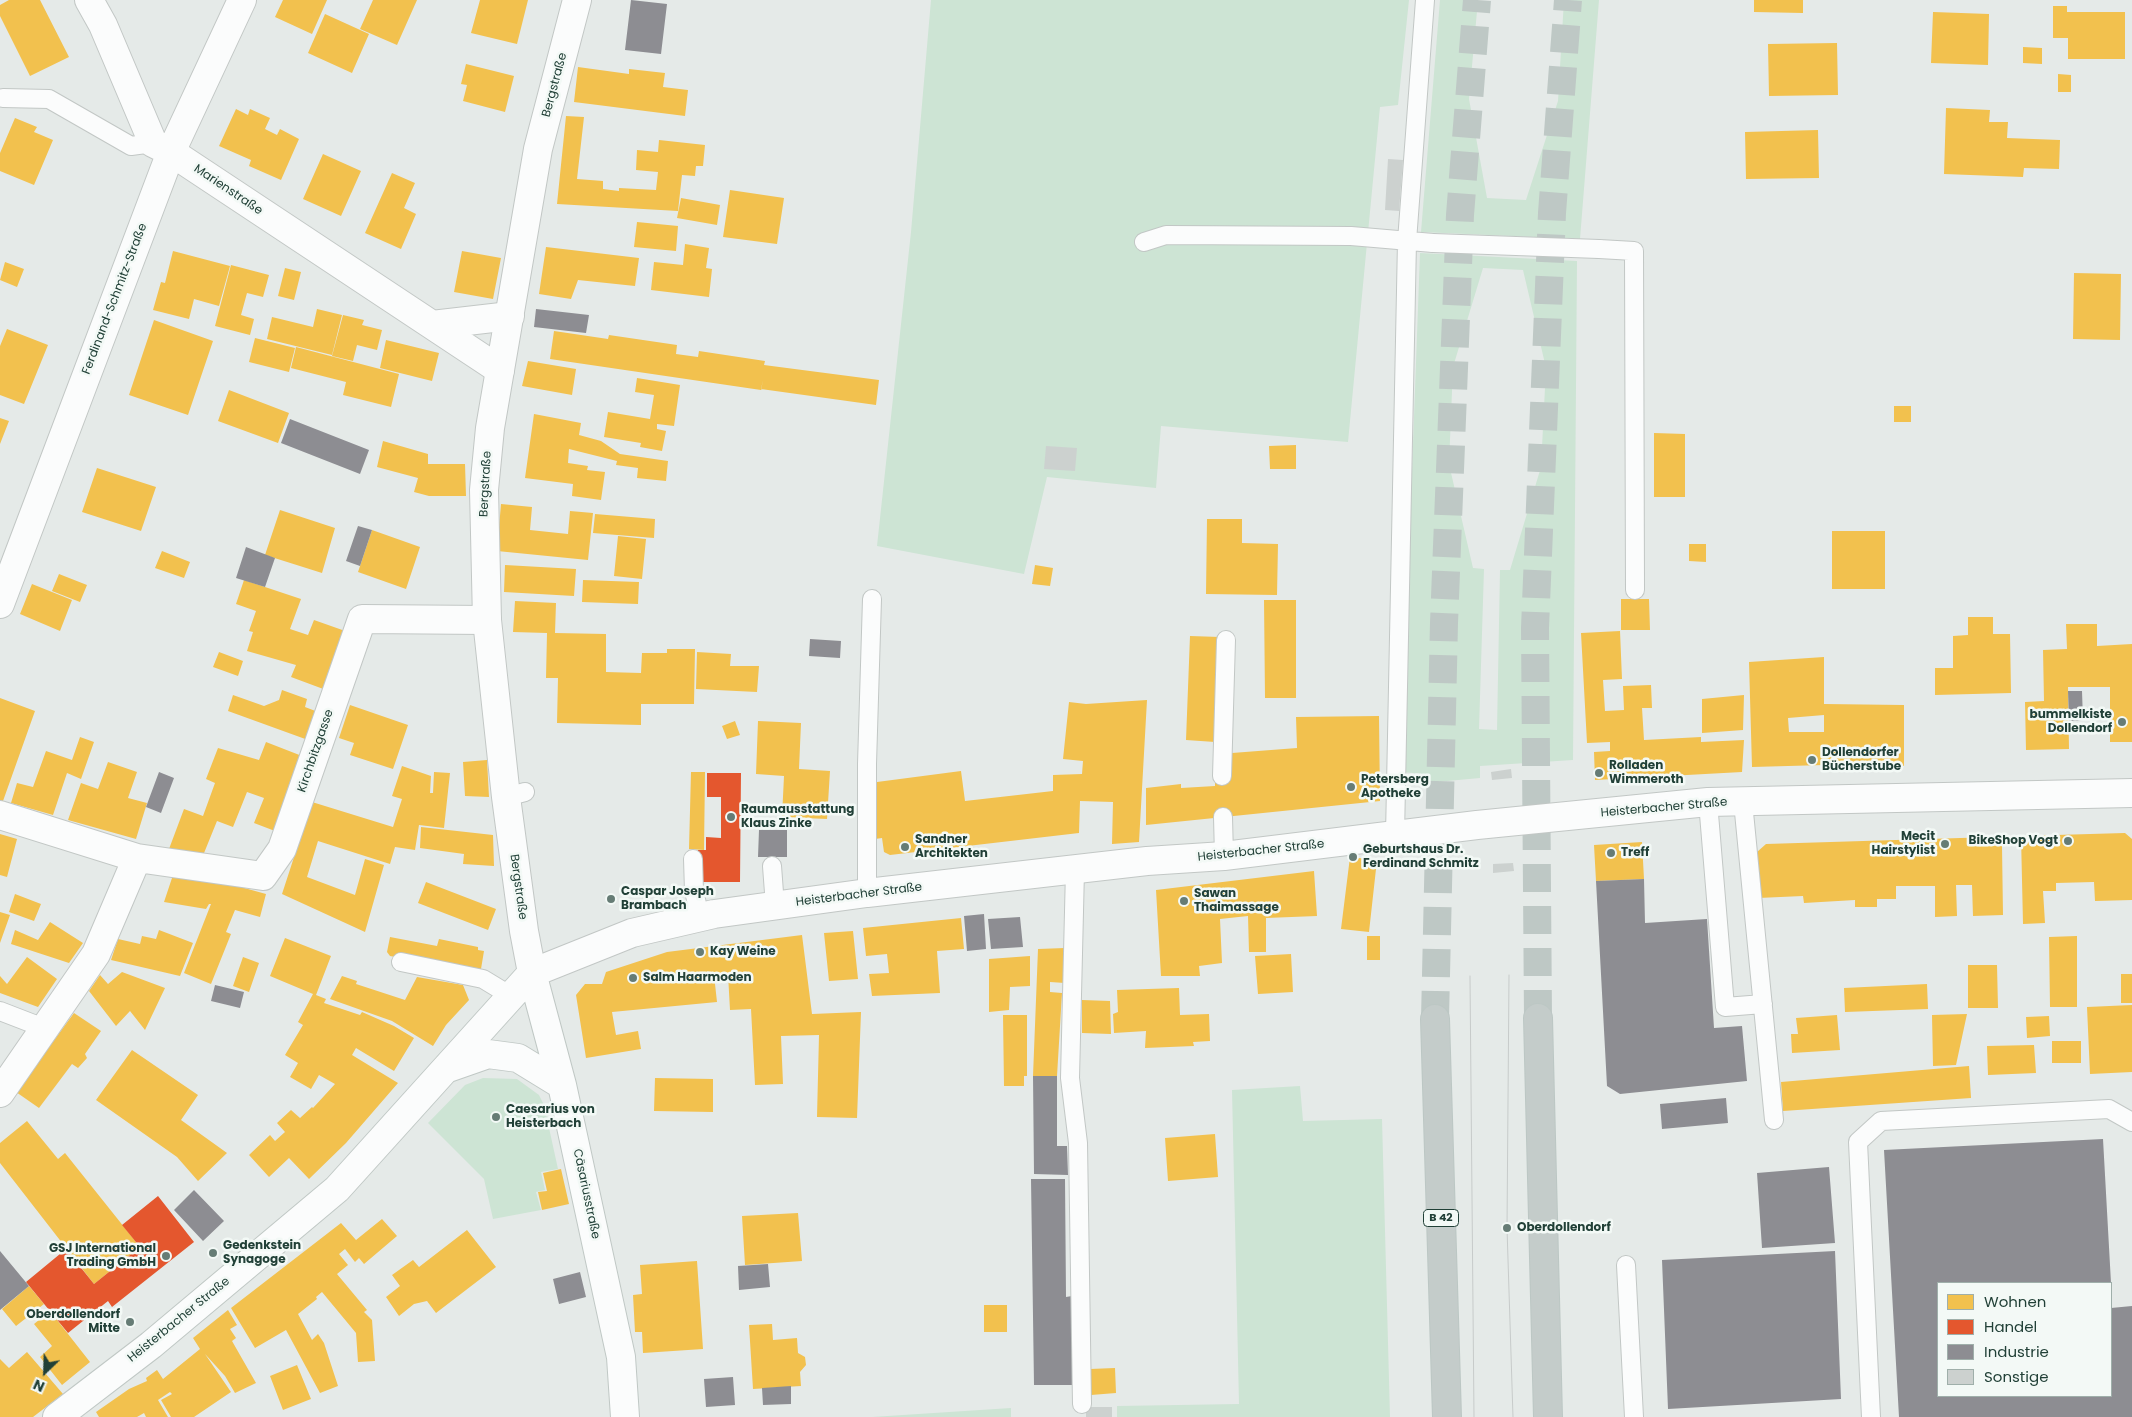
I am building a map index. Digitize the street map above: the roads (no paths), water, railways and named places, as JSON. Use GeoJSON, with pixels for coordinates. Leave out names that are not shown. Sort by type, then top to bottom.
{"type":"FeatureCollection","features":[{"type":"Feature","properties":{"kind":"highway"},"geometry":{"type":"LineString","coordinates":[[1538,1018],[1548,1417]]}},
{"type":"Feature","properties":{"kind":"highway","name":"B 42"},"geometry":{"type":"LineString","coordinates":[[1435,1019],[1447,1417]]}},
{"type":"Feature","properties":{"kind":"street"},"geometry":{"type":"LineString","coordinates":[[89,0],[162,147]]}},
{"type":"Feature","properties":{"kind":"street","name":"Ferdinand-Schmitz-Straße"},"geometry":{"type":"LineString","coordinates":[[0,604],[162,147],[242,0]]}},
{"type":"Feature","properties":{"kind":"street","name":"Bergstraße"},"geometry":{"type":"LineString","coordinates":[[532,973],[524,930],[515,794],[487,620],[484,490],[490,428],[538,149],[577,0]]}},
{"type":"Feature","properties":{"kind":"street","name":"Marienstraße"},"geometry":{"type":"LineString","coordinates":[[162,147],[500,370]]}},
{"type":"Feature","properties":{"kind":"street"},"geometry":{"type":"LineString","coordinates":[[432,325],[510,316]]}},
{"type":"Feature","properties":{"kind":"street","name":"Kirchbitzgasse"},"geometry":{"type":"LineString","coordinates":[[0,815],[137,858],[263,876],[282,849],[362,618],[487,620]]}},
{"type":"Feature","properties":{"kind":"street","name":"Heisterbacher Straße"},"geometry":{"type":"LineString","coordinates":[[57,1417],[151,1345],[337,1189],[532,973],[632,933],[700,917],[867,893],[1224,856],[1395,835],[1708,802],[2132,793]]}},
{"type":"Feature","properties":{"kind":"street"},"geometry":{"type":"LineString","coordinates":[[0,1092],[96,954],[137,858]]}},
{"type":"Feature","properties":{"kind":"street","name":"Cäsariusstraße"},"geometry":{"type":"LineString","coordinates":[[532,973],[562,1085],[622,1357],[625,1417]]}},
{"type":"Feature","properties":{"kind":"street","name":"Heisterbacher Straße"},"geometry":{"type":"LineString","coordinates":[[444,1070],[488,1054],[518,1058],[562,1085]]}},
{"type":"Feature","properties":{"kind":"lane"},"geometry":{"type":"LineString","coordinates":[[1395,835],[1407,241],[1425,0]]}},
{"type":"Feature","properties":{"kind":"lane"},"geometry":{"type":"LineString","coordinates":[[3,98],[49,99],[130,146],[162,147]]}},
{"type":"Feature","properties":{"kind":"lane"},"geometry":{"type":"LineString","coordinates":[[1144,242],[1166,235],[1351,236],[1433,243],[1634,251],[1635,590]]}},
{"type":"Feature","properties":{"kind":"lane"},"geometry":{"type":"LineString","coordinates":[[867,893],[867,764],[872,599]]}},
{"type":"Feature","properties":{"kind":"lane"},"geometry":{"type":"LineString","coordinates":[[1222,776],[1226,640]]}},
{"type":"Feature","properties":{"kind":"lane"},"geometry":{"type":"LineString","coordinates":[[1708,802],[1725,1007],[1763,1004]]}},
{"type":"Feature","properties":{"kind":"lane"},"geometry":{"type":"LineString","coordinates":[[1743,802],[1774,1120]]}},
{"type":"Feature","properties":{"kind":"lane"},"geometry":{"type":"LineString","coordinates":[[1223,817],[1224,856]]}},
{"type":"Feature","properties":{"kind":"lane"},"geometry":{"type":"LineString","coordinates":[[693,859],[694,891],[700,917]]}},
{"type":"Feature","properties":{"kind":"lane"},"geometry":{"type":"LineString","coordinates":[[772,866],[775,906]]}},
{"type":"Feature","properties":{"kind":"lane"},"geometry":{"type":"LineString","coordinates":[[1075,870],[1070,1078],[1078,1143],[1082,1404]]}},
{"type":"Feature","properties":{"kind":"lane"},"geometry":{"type":"LineString","coordinates":[[401,962],[483,979],[511,996]]}},
{"type":"Feature","properties":{"kind":"lane"},"geometry":{"type":"LineString","coordinates":[[0,1011],[44,1028]]}},
{"type":"Feature","properties":{"kind":"lane"},"geometry":{"type":"LineString","coordinates":[[1871,1417],[1858,1142],[1881,1121],[2109,1109],[2132,1122]]}},
{"type":"Feature","properties":{"kind":"lane"},"geometry":{"type":"LineString","coordinates":[[1626,1265],[1634,1417]]}},
{"type":"Feature","properties":{"kind":"tunnel"},"geometry":{"type":"LineString","coordinates":[[1435,1019],[1444,623],[1460,215],[1477,0]]}},
{"type":"Feature","properties":{"kind":"tunnel"},"geometry":{"type":"LineString","coordinates":[[1538,1018],[1535,628],[1552,213],[1568,0]]}},
{"type":"Feature","properties":{"kind":"tram line"},"geometry":{"type":"LineString","coordinates":[[1509,975],[1507,1228],[1513,1417]]}},
{"type":"Feature","properties":{"kind":"tram line"},"geometry":{"type":"LineString","coordinates":[[1470,976],[1474,1417]]}},
{"type":"Feature","properties":{"kind":"place","name":"bummelkiste Dollendorf"},"geometry":{"type":"Point","coordinates":[2122,722]}},
{"type":"Feature","properties":{"kind":"place","name":"Dollendorfer Bücherstube"},"geometry":{"type":"Point","coordinates":[1812,760]}},
{"type":"Feature","properties":{"kind":"place","name":"Rolladen Wimmeroth"},"geometry":{"type":"Point","coordinates":[1599,773]}},
{"type":"Feature","properties":{"kind":"place","name":"Petersberg Apotheke"},"geometry":{"type":"Point","coordinates":[1351,787]}},
{"type":"Feature","properties":{"kind":"place","name":"Raumausstattung Klaus Zinke"},"geometry":{"type":"Point","coordinates":[731,817]}},
{"type":"Feature","properties":{"kind":"place","name":"BikeShop Vogt"},"geometry":{"type":"Point","coordinates":[2068,841]}},
{"type":"Feature","properties":{"kind":"place","name":"Mecit Hairstylist"},"geometry":{"type":"Point","coordinates":[1945,844]}},
{"type":"Feature","properties":{"kind":"place","name":"Sandner Architekten"},"geometry":{"type":"Point","coordinates":[905,847]}},
{"type":"Feature","properties":{"kind":"place","name":"Treff"},"geometry":{"type":"Point","coordinates":[1611,853]}},
{"type":"Feature","properties":{"kind":"place","name":"Geburtshaus Dr. Ferdinand Schmitz"},"geometry":{"type":"Point","coordinates":[1353,857]}},
{"type":"Feature","properties":{"kind":"place","name":"Caspar Joseph Brambach"},"geometry":{"type":"Point","coordinates":[611,899]}},
{"type":"Feature","properties":{"kind":"place","name":"Sawan Thaimassage"},"geometry":{"type":"Point","coordinates":[1184,901]}},
{"type":"Feature","properties":{"kind":"place","name":"Kay Weine"},"geometry":{"type":"Point","coordinates":[700,952]}},
{"type":"Feature","properties":{"kind":"place","name":"Salm Haarmoden"},"geometry":{"type":"Point","coordinates":[633,978]}},
{"type":"Feature","properties":{"kind":"place","name":"Caesarius von Heisterbach"},"geometry":{"type":"Point","coordinates":[496,1117]}},
{"type":"Feature","properties":{"kind":"place","name":"Oberdollendorf"},"geometry":{"type":"Point","coordinates":[1507,1228]}},
{"type":"Feature","properties":{"kind":"place","name":"Gedenkstein Synagoge"},"geometry":{"type":"Point","coordinates":[213,1253]}},
{"type":"Feature","properties":{"kind":"place","name":"GSJ International Trading GmbH"},"geometry":{"type":"Point","coordinates":[166,1256]}},
{"type":"Feature","properties":{"kind":"place","name":"Oberdollendorf Mitte"},"geometry":{"type":"Point","coordinates":[130,1322]}}]}
